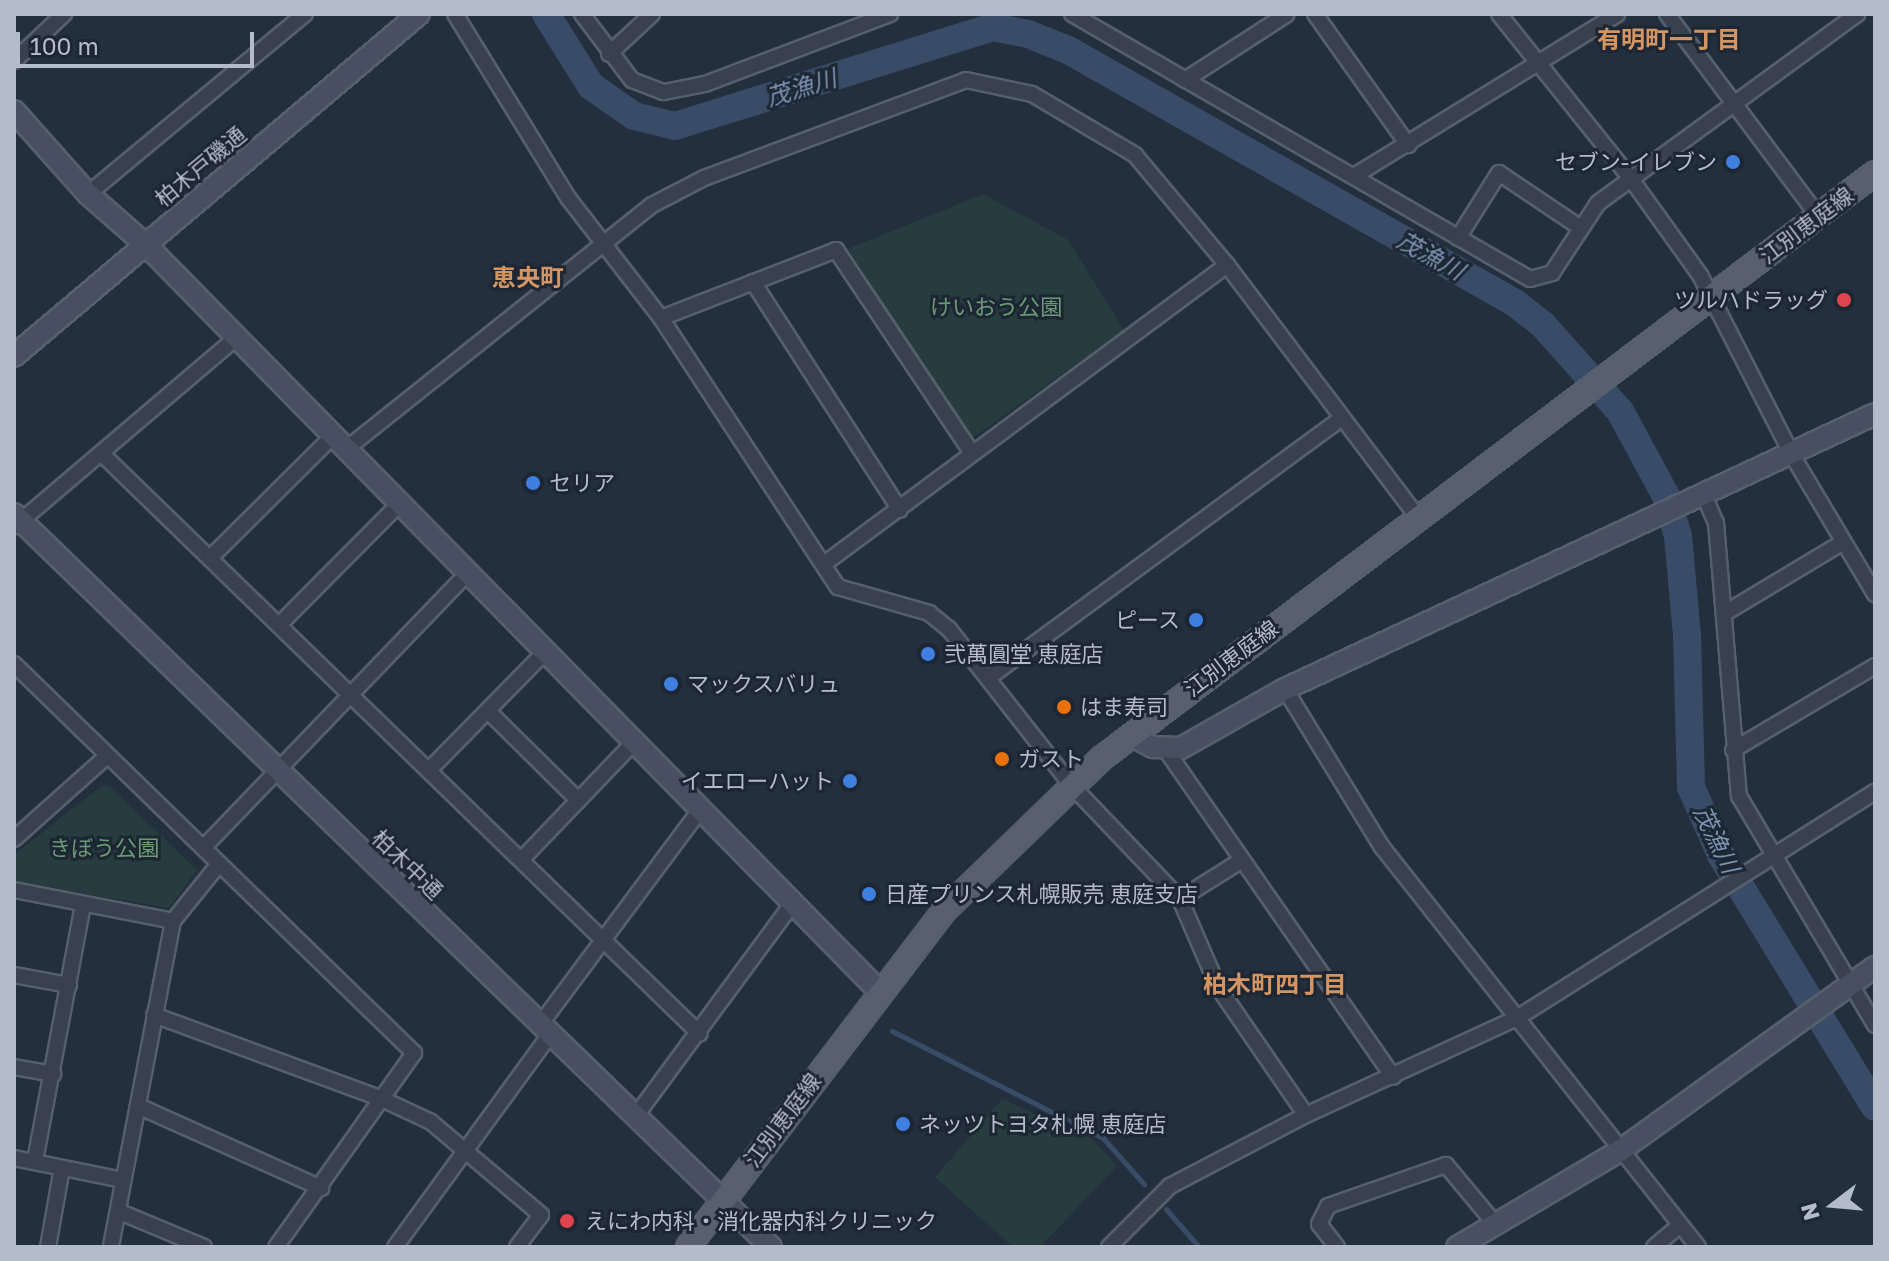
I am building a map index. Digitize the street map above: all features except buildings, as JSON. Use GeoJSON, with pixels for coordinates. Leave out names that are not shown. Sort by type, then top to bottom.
{"type":"FeatureCollection","features":[{"type":"Feature","properties":{"kind":"main road","name":"江別恵庭線"},"geometry":{"type":"LineString","coordinates":[[688,1247],[879,991],[953,901],[1072,786],[1132,736],[1585,390],[1875,173]]}},
{"type":"Feature","properties":{"kind":"street"},"geometry":{"type":"LineString","coordinates":[[14,61],[64,14]]}},
{"type":"Feature","properties":{"kind":"street"},"geometry":{"type":"LineString","coordinates":[[88,194],[305,14]]}},
{"type":"Feature","properties":{"kind":"street","name":"柏木戸磯通"},"geometry":{"type":"LineString","coordinates":[[14,356],[419,14]]}},
{"type":"Feature","properties":{"kind":"street"},"geometry":{"type":"LineString","coordinates":[[455,14],[569,199],[604,240],[661,318],[838,587],[929,613],[988,678],[1072,786],[1180,899],[1218,987],[1306,1115]]}},
{"type":"Feature","properties":{"kind":"street"},"geometry":{"type":"LineString","coordinates":[[582,14],[609,54],[632,80],[664,92],[705,84],[859,18],[890,14]]}},
{"type":"Feature","properties":{"kind":"street"},"geometry":{"type":"LineString","coordinates":[[609,54],[652,14]]}},
{"type":"Feature","properties":{"kind":"street"},"geometry":{"type":"LineString","coordinates":[[1072,14],[1530,279],[1542,279],[1552,273],[1578,226],[1598,203],[1857,14]]}},
{"type":"Feature","properties":{"kind":"street"},"geometry":{"type":"LineString","coordinates":[[1185,80],[1287,14]]}},
{"type":"Feature","properties":{"kind":"street"},"geometry":{"type":"LineString","coordinates":[[1315,14],[1408,145]]}},
{"type":"Feature","properties":{"kind":"street"},"geometry":{"type":"LineString","coordinates":[[1499,14],[1631,179],[1711,296],[1792,455],[1875,594]]}},
{"type":"Feature","properties":{"kind":"street"},"geometry":{"type":"LineString","coordinates":[[1354,176],[1617,14]]}},
{"type":"Feature","properties":{"kind":"street"},"geometry":{"type":"LineString","coordinates":[[1667,14],[1737,103],[1818,216]]}},
{"type":"Feature","properties":{"kind":"street"},"geometry":{"type":"LineString","coordinates":[[211,557],[338,443],[652,205],[704,178],[966,80],[1032,94],[1111,137],[1135,155],[1227,265],[1418,518]]}},
{"type":"Feature","properties":{"kind":"street"},"geometry":{"type":"LineString","coordinates":[[14,111],[88,194],[145,244],[338,443],[636,740],[700,810],[879,991]]}},
{"type":"Feature","properties":{"kind":"street"},"geometry":{"type":"LineString","coordinates":[[1458,238],[1499,173],[1578,226]]}},
{"type":"Feature","properties":{"kind":"street"},"geometry":{"type":"LineString","coordinates":[[661,318],[836,250],[972,453]]}},
{"type":"Feature","properties":{"kind":"street"},"geometry":{"type":"LineString","coordinates":[[824,564],[1227,265]]}},
{"type":"Feature","properties":{"kind":"street"},"geometry":{"type":"LineString","coordinates":[[753,282],[900,510]]}},
{"type":"Feature","properties":{"kind":"street"},"geometry":{"type":"LineString","coordinates":[[16,520],[101,453],[237,337]]}},
{"type":"Feature","properties":{"kind":"street"},"geometry":{"type":"LineString","coordinates":[[1166,750],[1216,730],[1285,689],[1875,414]]}},
{"type":"Feature","properties":{"kind":"street"},"geometry":{"type":"LineString","coordinates":[[988,678],[1342,418]]}},
{"type":"Feature","properties":{"kind":"street"},"geometry":{"type":"LineString","coordinates":[[101,453],[700,1034]]}},
{"type":"Feature","properties":{"kind":"street"},"geometry":{"type":"LineString","coordinates":[[1697,498],[1716,523],[1739,796],[1842,991],[1875,1025]]}},
{"type":"Feature","properties":{"kind":"street"},"geometry":{"type":"LineString","coordinates":[[280,624],[400,503]]}},
{"type":"Feature","properties":{"kind":"street","name":"柏木中通"},"geometry":{"type":"LineString","coordinates":[[16,520],[771,1247]]}},
{"type":"Feature","properties":{"kind":"street"},"geometry":{"type":"LineString","coordinates":[[1725,613],[1843,542]]}},
{"type":"Feature","properties":{"kind":"street"},"geometry":{"type":"LineString","coordinates":[[204,847],[279,771],[350,692],[469,572]]}},
{"type":"Feature","properties":{"kind":"street"},"geometry":{"type":"LineString","coordinates":[[430,769],[546,651]]}},
{"type":"Feature","properties":{"kind":"street"},"geometry":{"type":"LineString","coordinates":[[14,664],[414,1053],[321,1188],[276,1247]]}},
{"type":"Feature","properties":{"kind":"street"},"geometry":{"type":"LineString","coordinates":[[1733,750],[1875,666]]}},
{"type":"Feature","properties":{"kind":"street"},"geometry":{"type":"LineString","coordinates":[[14,687],[26,676]]}},
{"type":"Feature","properties":{"kind":"street"},"geometry":{"type":"LineString","coordinates":[[1285,689],[1382,847],[1698,1247]]}},
{"type":"Feature","properties":{"kind":"street"},"geometry":{"type":"LineString","coordinates":[[488,711],[578,800]]}},
{"type":"Feature","properties":{"kind":"street"},"geometry":{"type":"LineString","coordinates":[[1132,736],[1166,750],[1393,1077]]}},
{"type":"Feature","properties":{"kind":"street"},"geometry":{"type":"LineString","coordinates":[[522,859],[636,740]]}},
{"type":"Feature","properties":{"kind":"street"},"geometry":{"type":"LineString","coordinates":[[14,839],[107,756]]}},
{"type":"Feature","properties":{"kind":"street"},"geometry":{"type":"LineString","coordinates":[[1109,1247],[1170,1186],[1306,1115],[1517,1018],[1875,792]]}},
{"type":"Feature","properties":{"kind":"street"},"geometry":{"type":"LineString","coordinates":[[395,1247],[465,1151],[606,941],[700,810]]}},
{"type":"Feature","properties":{"kind":"street"},"geometry":{"type":"LineString","coordinates":[[1180,899],[1242,860]]}},
{"type":"Feature","properties":{"kind":"street"},"geometry":{"type":"LineString","coordinates":[[111,1247],[173,921],[219,864]]}},
{"type":"Feature","properties":{"kind":"street"},"geometry":{"type":"LineString","coordinates":[[14,890],[173,921]]}},
{"type":"Feature","properties":{"kind":"street"},"geometry":{"type":"LineString","coordinates":[[635,1117],[700,1034],[793,903]]}},
{"type":"Feature","properties":{"kind":"street"},"geometry":{"type":"LineString","coordinates":[[35,1161],[83,904]]}},
{"type":"Feature","properties":{"kind":"street"},"geometry":{"type":"LineString","coordinates":[[1457,1247],[1621,1150],[1875,967]]}},
{"type":"Feature","properties":{"kind":"street"},"geometry":{"type":"LineString","coordinates":[[14,975],[69,985]]}},
{"type":"Feature","properties":{"kind":"street"},"geometry":{"type":"LineString","coordinates":[[154,1015],[382,1099],[431,1122],[541,1215],[517,1247]]}},
{"type":"Feature","properties":{"kind":"street"},"geometry":{"type":"LineString","coordinates":[[14,1067],[53,1074]]}},
{"type":"Feature","properties":{"kind":"street"},"geometry":{"type":"LineString","coordinates":[[138,1106],[321,1188]]}},
{"type":"Feature","properties":{"kind":"street"},"geometry":{"type":"LineString","coordinates":[[14,1158],[123,1180]]}},
{"type":"Feature","properties":{"kind":"street"},"geometry":{"type":"LineString","coordinates":[[1337,1247],[1319,1224],[1328,1206],[1446,1165],[1496,1225]]}},
{"type":"Feature","properties":{"kind":"street"},"geometry":{"type":"LineString","coordinates":[[48,1247],[62,1168]]}},
{"type":"Feature","properties":{"kind":"street"},"geometry":{"type":"LineString","coordinates":[[120,1212],[204,1247]]}},
{"type":"Feature","properties":{"kind":"street"},"geometry":{"type":"LineString","coordinates":[[1654,1247],[1680,1225]]}},
{"type":"Feature","properties":{"kind":"green space","name":"けいおう公園"},"geometry":{"type":"Polygon","coordinates":[[[983,194],[1068,240],[1124,330],[971,439],[848,249],[983,194]]]}},
{"type":"Feature","properties":{"kind":"green space","name":"きぼう公園"},"geometry":{"type":"Polygon","coordinates":[[[102,785],[109,786],[197,870],[169,908],[14,882],[14,855],[102,785]]]}},
{"type":"Feature","properties":{"kind":"green space"},"geometry":{"type":"Polygon","coordinates":[[[1002,1099],[1092,1139],[1117,1166],[1040,1247],[1013,1247],[935,1177],[1002,1099]]]}},
{"type":"Feature","properties":{"kind":"waterway","name":"茂漁川"},"geometry":{"type":"LineString","coordinates":[[546,14],[591,86],[634,116],[675,126],[992,27],[1028,34],[1068,50],[1515,303],[1543,325],[1620,411],[1666,496],[1678,536],[1687,635],[1691,787],[1721,855],[1875,1107]]}},
{"type":"Feature","properties":{"kind":"waterway"},"geometry":{"type":"LineString","coordinates":[[892,1031],[1103,1138],[1144,1184]]}},
{"type":"Feature","properties":{"kind":"waterway"},"geometry":{"type":"LineString","coordinates":[[1166,1209],[1199,1247]]}},
{"type":"Feature","properties":{"kind":"place","name":"セブン-イレブン"},"geometry":{"type":"Point","coordinates":[1733,162]}},
{"type":"Feature","properties":{"kind":"place","name":"ツルハドラッグ"},"geometry":{"type":"Point","coordinates":[1844,300]}},
{"type":"Feature","properties":{"kind":"place","name":"セリア"},"geometry":{"type":"Point","coordinates":[533,483]}},
{"type":"Feature","properties":{"kind":"place","name":"ピース"},"geometry":{"type":"Point","coordinates":[1196,620]}},
{"type":"Feature","properties":{"kind":"place","name":"弐萬圓堂 恵庭店"},"geometry":{"type":"Point","coordinates":[928,654]}},
{"type":"Feature","properties":{"kind":"place","name":"マックスバリュ"},"geometry":{"type":"Point","coordinates":[671,684]}},
{"type":"Feature","properties":{"kind":"place","name":"はま寿司"},"geometry":{"type":"Point","coordinates":[1064,707]}},
{"type":"Feature","properties":{"kind":"place","name":"ガスト"},"geometry":{"type":"Point","coordinates":[1002,759]}},
{"type":"Feature","properties":{"kind":"place","name":"イエローハット"},"geometry":{"type":"Point","coordinates":[850,781]}},
{"type":"Feature","properties":{"kind":"place","name":"日産プリンス札幌販売 恵庭支店"},"geometry":{"type":"Point","coordinates":[869,894]}},
{"type":"Feature","properties":{"kind":"place","name":"ネッツトヨタ札幌 恵庭店"},"geometry":{"type":"Point","coordinates":[903,1124]}},
{"type":"Feature","properties":{"kind":"place","name":"えにわ内科・消化器内科クリニック"},"geometry":{"type":"Point","coordinates":[567,1221]}},
{"type":"Feature","properties":{"kind":"district","name":"有明町一丁目"},"geometry":{"type":"Point","coordinates":[1669,39]}},
{"type":"Feature","properties":{"kind":"district","name":"恵央町"},"geometry":{"type":"Point","coordinates":[528,277]}},
{"type":"Feature","properties":{"kind":"district","name":"柏木町四丁目"},"geometry":{"type":"Point","coordinates":[1275,984]}}]}
